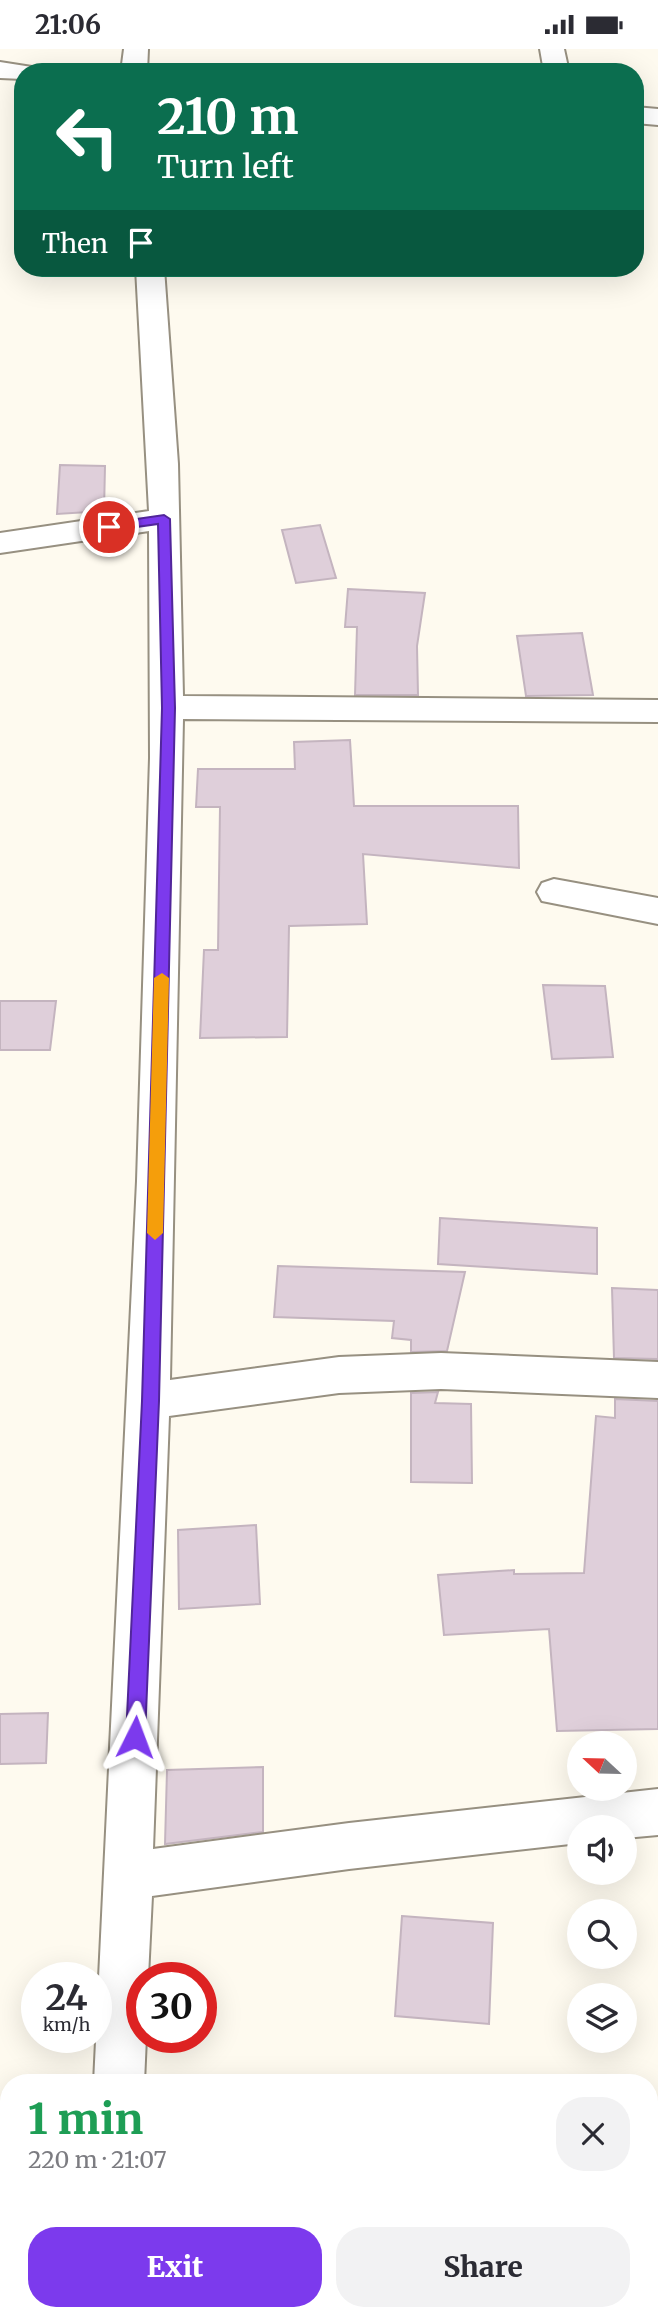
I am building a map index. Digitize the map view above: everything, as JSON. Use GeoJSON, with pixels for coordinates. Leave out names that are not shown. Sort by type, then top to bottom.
{"type":"FeatureCollection","features":[{"type":"Feature","properties":{"kind":"street"},"geometry":{"type":"LineString","coordinates":[[119,2074],[151,1401],[169,708],[164,519],[151,277]]}},
{"type":"Feature","properties":{"kind":"street"},"geometry":{"type":"LineString","coordinates":[[0,543],[164,519]]}},
{"type":"Feature","properties":{"kind":"street"},"geometry":{"type":"LineString","coordinates":[[169,708],[279,705],[382,709],[658,711]]}},
{"type":"Feature","properties":{"kind":"street"},"geometry":{"type":"LineString","coordinates":[[554,892],[658,911]]}},
{"type":"Feature","properties":{"kind":"street"},"geometry":{"type":"LineString","coordinates":[[151,1401],[339,1375],[377,1373],[501,1372],[658,1380]]}},
{"type":"Feature","properties":{"kind":"street"},"geometry":{"type":"LineString","coordinates":[[129,1876],[349,1846],[658,1812]]}},
{"type":"Feature","properties":{"kind":"building"},"geometry":{"type":"Polygon","coordinates":[[[60,465],[105,466],[104,511],[57,514],[60,465]]]}},
{"type":"Feature","properties":{"kind":"building"},"geometry":{"type":"Polygon","coordinates":[[[320,525],[336,578],[296,583],[282,530],[320,525]]]}},
{"type":"Feature","properties":{"kind":"building"},"geometry":{"type":"Polygon","coordinates":[[[348,589],[425,593],[417,646],[418,695],[355,695],[357,627],[345,627],[348,589]]]}},
{"type":"Feature","properties":{"kind":"building"},"geometry":{"type":"Polygon","coordinates":[[[582,633],[593,695],[526,696],[517,636],[582,633]]]}},
{"type":"Feature","properties":{"kind":"building"},"geometry":{"type":"Polygon","coordinates":[[[350,740],[354,806],[518,806],[519,868],[363,854],[367,924],[289,926],[287,1037],[200,1038],[204,950],[218,950],[220,807],[196,807],[198,769],[295,769],[294,742],[350,740]]]}},
{"type":"Feature","properties":{"kind":"building"},"geometry":{"type":"Polygon","coordinates":[[[543,985],[605,986],[613,1057],[552,1059],[543,985]]]}},
{"type":"Feature","properties":{"kind":"building"},"geometry":{"type":"Polygon","coordinates":[[[0,1001],[56,1001],[50,1050],[0,1050],[0,1001]]]}},
{"type":"Feature","properties":{"kind":"building"},"geometry":{"type":"Polygon","coordinates":[[[440,1218],[597,1228],[597,1274],[438,1264],[440,1218]]]}},
{"type":"Feature","properties":{"kind":"building"},"geometry":{"type":"Polygon","coordinates":[[[278,1266],[465,1272],[447,1351],[411,1352],[411,1340],[392,1338],[394,1321],[274,1317],[278,1266]]]}},
{"type":"Feature","properties":{"kind":"building"},"geometry":{"type":"Polygon","coordinates":[[[612,1288],[658,1290],[658,1359],[614,1358],[612,1288]]]}},
{"type":"Feature","properties":{"kind":"building"},"geometry":{"type":"Polygon","coordinates":[[[438,1392],[435,1403],[471,1404],[472,1483],[411,1482],[411,1393],[438,1392]]]}},
{"type":"Feature","properties":{"kind":"building"},"geometry":{"type":"Polygon","coordinates":[[[615,1399],[658,1401],[658,1729],[557,1731],[549,1629],[444,1635],[438,1575],[514,1570],[514,1574],[584,1573],[596,1416],[615,1418],[615,1399]]]}},
{"type":"Feature","properties":{"kind":"building"},"geometry":{"type":"Polygon","coordinates":[[[256,1525],[260,1604],[179,1609],[178,1530],[256,1525]]]}},
{"type":"Feature","properties":{"kind":"building"},"geometry":{"type":"Polygon","coordinates":[[[48,1713],[46,1763],[0,1764],[0,1714],[48,1713]]]}},
{"type":"Feature","properties":{"kind":"building"},"geometry":{"type":"Polygon","coordinates":[[[263,1767],[263,1832],[165,1844],[167,1770],[263,1767]]]}},
{"type":"Feature","properties":{"kind":"building"},"geometry":{"type":"Polygon","coordinates":[[[402,1916],[493,1923],[489,2024],[395,2016],[402,1916]]]}},
{"type":"Feature","properties":{"kind":"slow traffic"},"geometry":{"type":"LineString","coordinates":[[155,1233],[162,978]]}},
{"type":"Feature","properties":{"kind":"route"},"geometry":{"type":"LineString","coordinates":[[109,527],[164,519],[169,708],[151,1401],[135,1737]]}}]}
